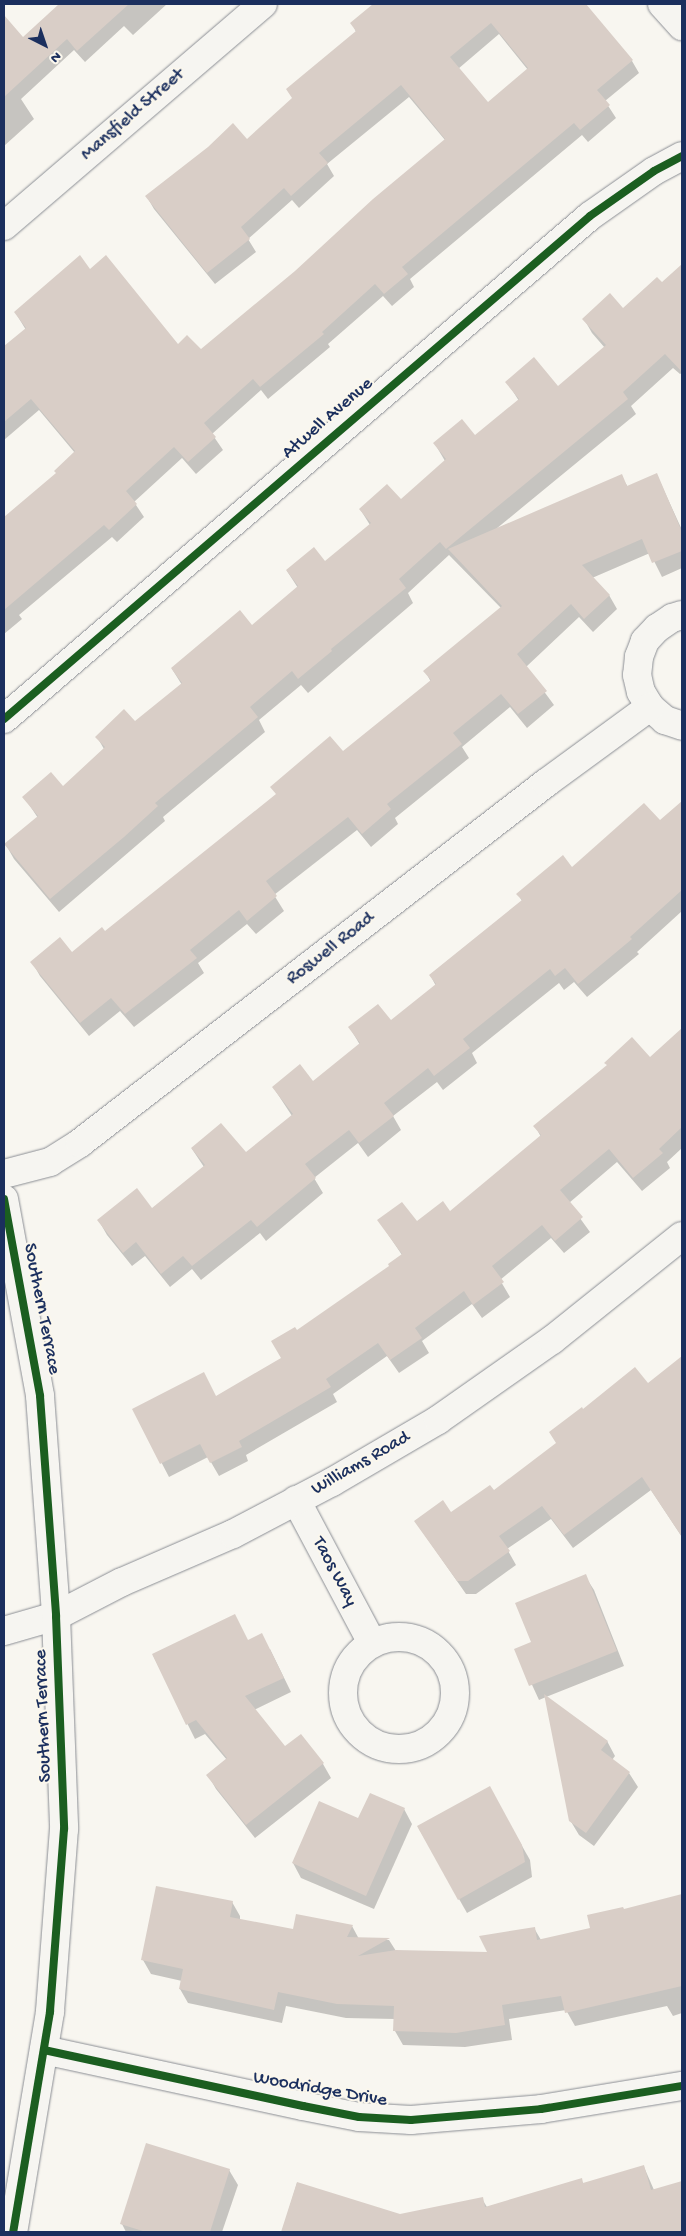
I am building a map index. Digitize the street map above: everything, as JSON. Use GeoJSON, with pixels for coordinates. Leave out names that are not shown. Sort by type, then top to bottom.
{"type":"FeatureCollection","features":[{"type":"Feature","properties":{"kind":"street","name":"Mansfield Street"},"geometry":{"type":"LineString","coordinates":[[4,226],[263,4]]}},
{"type":"Feature","properties":{"kind":"street"},"geometry":{"type":"LineString","coordinates":[[662,4],[682,26]]}},
{"type":"Feature","properties":{"kind":"street","name":"Atwell Avenue"},"geometry":{"type":"LineString","coordinates":[[4,719],[590,216],[654,171],[682,156]]}},
{"type":"Feature","properties":{"kind":"street"},"geometry":{"type":"LineString","coordinates":[[682,616],[672,618],[657,628],[645,641],[639,658],[637,675],[642,692],[650,708],[666,720],[682,726]]}},
{"type":"Feature","properties":{"kind":"street","name":"Roswell Road"},"geometry":{"type":"LineString","coordinates":[[4,1174],[50,1162],[80,1143],[484,831],[650,708]]}},
{"type":"Feature","properties":{"kind":"street","name":"Southern Terrace"},"geometry":{"type":"LineString","coordinates":[[5,1210],[40,1396],[56,1616],[64,1830],[50,2012],[13,2232]]}},
{"type":"Feature","properties":{"kind":"street","name":"Williams Road"},"geometry":{"type":"LineString","coordinates":[[4,1631],[56,1616],[122,1582],[233,1534],[332,1482],[438,1420],[552,1340],[632,1278],[682,1236]]}},
{"type":"Feature","properties":{"kind":"street","name":"Taos Way"},"geometry":{"type":"LineString","coordinates":[[296,1500],[372,1643]]}},
{"type":"Feature","properties":{"kind":"street"},"geometry":{"type":"LineString","coordinates":[[389,1637],[407,1637],[424,1642],[438,1652],[449,1666],[454,1683],[455,1701],[450,1718],[439,1732],[425,1744],[406,1750],[386,1749],[368,1741],[354,1728],[345,1711],[342,1691],[346,1672],[356,1655],[372,1643],[389,1637]]}},
{"type":"Feature","properties":{"kind":"street","name":"Woodridge Drive"},"geometry":{"type":"LineString","coordinates":[[44,2050],[359,2117],[411,2120],[541,2109],[682,2086]]}},
{"type":"Feature","properties":{"kind":"building"},"geometry":{"type":"Polygon","coordinates":[[[59,4],[129,4],[77,51],[67,39],[4,97],[4,15],[23,37],[59,4]]]}},
{"type":"Feature","properties":{"kind":"building"},"geometry":{"type":"Polygon","coordinates":[[[373,4],[586,4],[633,60],[597,90],[610,105],[580,130],[574,123],[402,267],[408,274],[384,294],[375,284],[322,332],[324,334],[260,387],[253,379],[204,423],[216,437],[188,462],[174,447],[126,491],[137,504],[109,530],[104,525],[4,610],[4,517],[56,473],[54,471],[75,451],[31,399],[4,422],[4,346],[26,328],[14,312],[80,255],[90,269],[106,255],[178,344],[187,335],[201,349],[295,271],[373,199],[445,139],[401,85],[319,153],[328,163],[291,196],[284,188],[241,227],[250,239],[207,273],[145,196],[208,147],[233,123],[247,139],[292,98],[286,89],[356,31],[350,23],[373,4]],[[491,23],[450,57],[488,102],[528,68],[491,23]]]}},
{"type":"Feature","properties":{"kind":"building"},"geometry":{"type":"Polygon","coordinates":[[[682,264],[682,372],[665,354],[623,392],[628,399],[446,549],[440,542],[399,579],[406,588],[331,649],[332,651],[298,679],[292,671],[250,707],[258,717],[155,803],[158,806],[50,899],[4,844],[38,816],[22,797],[51,772],[63,786],[105,747],[95,737],[124,709],[135,721],[182,683],[171,668],[240,610],[252,625],[298,586],[286,570],[314,547],[325,561],[371,523],[359,509],[387,484],[401,499],[446,459],[433,443],[462,419],[475,435],[519,399],[505,382],[534,357],[558,386],[606,345],[582,319],[610,293],[623,308],[657,277],[662,282],[682,264]]]}},
{"type":"Feature","properties":{"kind":"building"},"geometry":{"type":"Polygon","coordinates":[[[657,473],[682,532],[682,551],[652,563],[642,539],[582,565],[610,595],[584,619],[571,604],[517,654],[547,691],[518,714],[501,694],[453,733],[462,744],[387,804],[391,809],[362,834],[348,817],[266,881],[277,896],[247,921],[239,910],[190,950],[197,958],[125,1014],[111,998],[80,1023],[30,962],[60,937],[72,952],[102,927],[105,931],[276,794],[270,787],[330,736],[343,751],[431,680],[423,671],[502,606],[448,549],[622,474],[627,486],[657,473]]]}},
{"type":"Feature","properties":{"kind":"building"},"geometry":{"type":"Polygon","coordinates":[[[682,801],[682,890],[630,937],[632,939],[578,984],[565,968],[555,976],[550,969],[463,1039],[470,1048],[434,1076],[428,1068],[384,1103],[394,1116],[359,1143],[349,1130],[305,1164],[316,1178],[257,1227],[251,1220],[192,1266],[183,1256],[161,1274],[136,1242],[123,1253],[97,1220],[137,1188],[152,1208],[205,1165],[191,1148],[221,1123],[246,1152],[293,1114],[272,1087],[300,1064],[313,1081],[360,1043],[348,1027],[378,1004],[391,1020],[436,984],[429,975],[522,900],[516,894],[563,855],[572,867],[644,803],[660,820],[682,801]]]}},
{"type":"Feature","properties":{"kind":"building"},"geometry":{"type":"Polygon","coordinates":[[[682,1028],[682,1127],[659,1149],[663,1153],[633,1178],[609,1149],[560,1190],[583,1217],[555,1241],[542,1225],[492,1266],[504,1282],[473,1305],[464,1291],[415,1328],[422,1338],[390,1360],[378,1343],[326,1379],[331,1387],[239,1441],[242,1447],[210,1463],[200,1444],[160,1464],[132,1409],[204,1372],[216,1396],[281,1358],[271,1341],[295,1327],[297,1330],[389,1266],[388,1264],[402,1254],[377,1220],[402,1202],[417,1221],[443,1201],[450,1211],[541,1135],[533,1126],[607,1065],[604,1063],[632,1037],[650,1057],[682,1028]]]}},
{"type":"Feature","properties":{"kind":"building"},"geometry":{"type":"Polygon","coordinates":[[[682,1356],[682,1537],[642,1477],[564,1535],[542,1506],[499,1536],[510,1551],[468,1581],[457,1581],[414,1521],[443,1500],[451,1512],[490,1485],[494,1490],[556,1443],[549,1432],[582,1407],[583,1409],[635,1367],[648,1383],[682,1356]]]}},
{"type":"Feature","properties":{"kind":"building"},"geometry":{"type":"Polygon","coordinates":[[[586,1574],[617,1651],[529,1686],[514,1649],[531,1642],[515,1603],[586,1574]]]}},
{"type":"Feature","properties":{"kind":"building"},"geometry":{"type":"Polygon","coordinates":[[[235,1614],[248,1640],[262,1633],[284,1678],[245,1696],[285,1746],[301,1734],[324,1763],[246,1825],[206,1775],[227,1758],[196,1720],[186,1725],[152,1654],[235,1614]]]}},
{"type":"Feature","properties":{"kind":"building"},"geometry":{"type":"Polygon","coordinates":[[[544,1694],[608,1741],[601,1750],[630,1772],[586,1833],[569,1821],[544,1694]]]}},
{"type":"Feature","properties":{"kind":"building"},"geometry":{"type":"Polygon","coordinates":[[[490,1786],[522,1845],[525,1862],[458,1900],[417,1826],[490,1786]]]}},
{"type":"Feature","properties":{"kind":"building"},"geometry":{"type":"Polygon","coordinates":[[[370,1793],[405,1808],[366,1896],[292,1863],[319,1801],[358,1818],[370,1793]]]}},
{"type":"Feature","properties":{"kind":"building"},"geometry":{"type":"Polygon","coordinates":[[[156,1886],[233,1901],[230,1917],[293,1929],[296,1914],[353,1925],[347,1937],[390,1938],[358,1956],[396,1950],[487,1952],[479,1936],[535,1927],[537,1940],[590,1928],[587,1915],[623,1907],[624,1909],[682,1894],[682,1986],[565,2013],[561,1996],[502,2005],[505,2025],[456,2033],[393,2031],[394,2006],[337,2004],[278,1992],[274,2010],[179,1989],[183,1969],[141,1960],[156,1886]]]}},
{"type":"Feature","properties":{"kind":"building"},"geometry":{"type":"Polygon","coordinates":[[[146,2143],[230,2169],[210,2232],[146,2232],[120,2224],[146,2143]]]}},
{"type":"Feature","properties":{"kind":"building"},"geometry":{"type":"Polygon","coordinates":[[[644,2165],[651,2190],[682,2181],[682,2232],[281,2232],[297,2182],[400,2214],[483,2197],[485,2207],[582,2178],[583,2183],[644,2165]]]}},
{"type":"Feature","properties":{"kind":"cycle path"},"geometry":{"type":"LineString","coordinates":[[4,719],[590,216],[654,171],[682,156]]}},
{"type":"Feature","properties":{"kind":"cycle path"},"geometry":{"type":"LineString","coordinates":[[4,1199],[40,1396],[56,1616],[64,1829],[50,2012],[13,2232]]}},
{"type":"Feature","properties":{"kind":"cycle path"},"geometry":{"type":"LineString","coordinates":[[44,2050],[359,2117],[411,2120],[541,2109],[682,2086]]}}]}
